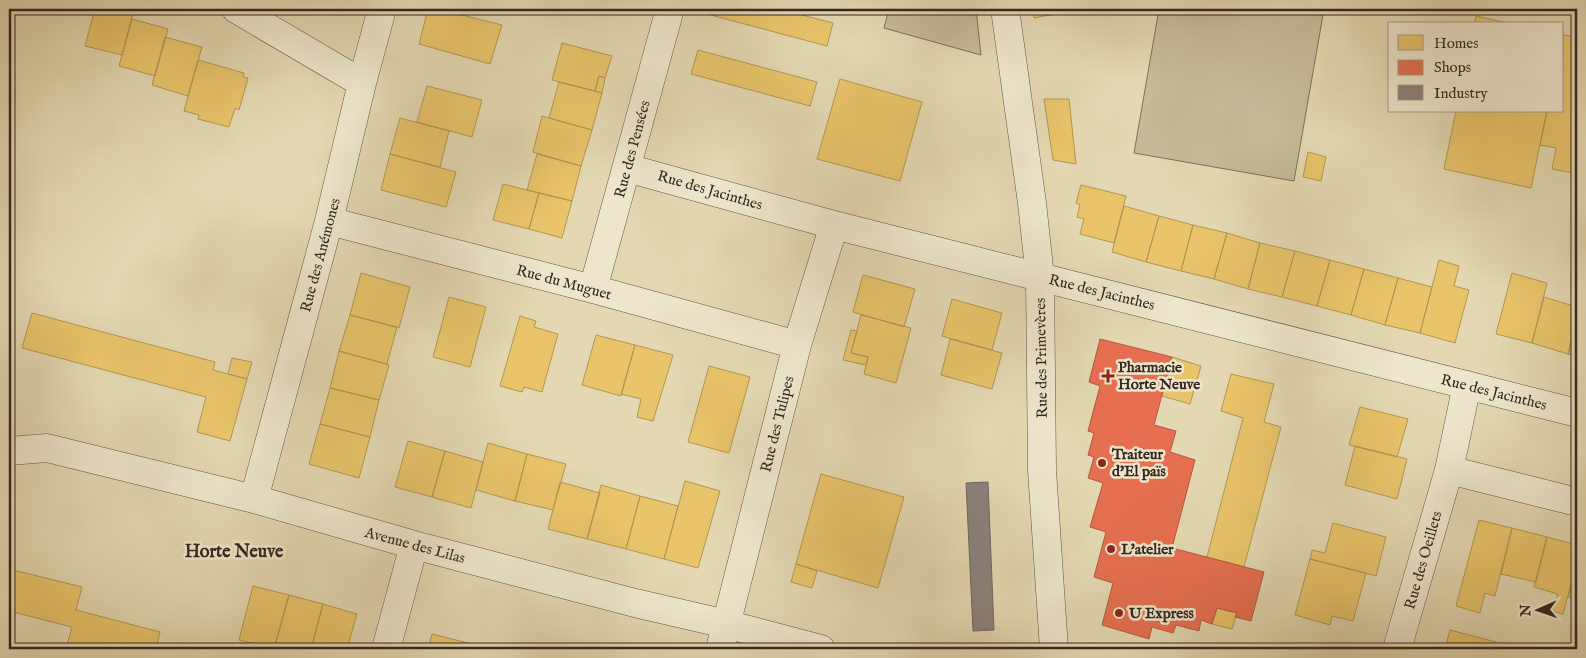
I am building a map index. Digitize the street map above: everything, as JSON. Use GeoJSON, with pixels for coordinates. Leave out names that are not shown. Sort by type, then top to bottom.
{"type":"FeatureCollection","features":[{"type":"Feature","properties":{"kind":"street"},"geometry":{"type":"LineString","coordinates":[[236,9],[362,83]]}},
{"type":"Feature","properties":{"kind":"street","name":"Rue des Anémones"},"geometry":{"type":"LineString","coordinates":[[254,499],[329,221],[382,9]]}},
{"type":"Feature","properties":{"kind":"street","name":"Rue des Pensées"},"geometry":{"type":"LineString","coordinates":[[593,289],[670,9]]}},
{"type":"Feature","properties":{"kind":"street","name":"Rue des Primevères"},"geometry":{"type":"LineString","coordinates":[[1005,9],[1032,203],[1040,277],[1042,470],[1054,649]]}},
{"type":"Feature","properties":{"kind":"street","name":"Rue des Jacinthes"},"geometry":{"type":"LineString","coordinates":[[627,168],[834,225],[1577,413]]}},
{"type":"Feature","properties":{"kind":"street","name":"Rue du Muguet"},"geometry":{"type":"LineString","coordinates":[[329,221],[797,344]]}},
{"type":"Feature","properties":{"kind":"street","name":"Rue des Tulipes"},"geometry":{"type":"LineString","coordinates":[[723,637],[797,344],[834,225]]}},
{"type":"Feature","properties":{"kind":"street","name":"Rue des Oeillets"},"geometry":{"type":"LineString","coordinates":[[1397,649],[1449,470],[1467,385]]}},
{"type":"Feature","properties":{"kind":"street","name":"Avenue des Lilas"},"geometry":{"type":"LineString","coordinates":[[9,451],[47,448],[254,499],[414,545],[635,603],[723,637],[821,649]]}},
{"type":"Feature","properties":{"kind":"street"},"geometry":{"type":"LineString","coordinates":[[1449,470],[1577,502]]}},
{"type":"Feature","properties":{"kind":"street"},"geometry":{"type":"LineString","coordinates":[[386,649],[414,545]]}},
{"type":"Feature","properties":{"kind":"shaded area"},"geometry":{"type":"Polygon","coordinates":[[[889,9],[976,9],[981,55],[884,28],[889,9]]]}},
{"type":"Feature","properties":{"kind":"shaded area"},"geometry":{"type":"Polygon","coordinates":[[[1159,9],[1324,9],[1294,181],[1134,153],[1159,9]]]}},
{"type":"Feature","properties":{"kind":"building: Homes"},"geometry":{"type":"Polygon","coordinates":[[[95,9],[134,9],[122,55],[85,46],[95,9]]]}},
{"type":"Feature","properties":{"kind":"building: Homes"},"geometry":{"type":"Polygon","coordinates":[[[428,9],[438,9],[502,25],[490,64],[419,44],[428,9]]]}},
{"type":"Feature","properties":{"kind":"building: Homes"},"geometry":{"type":"Polygon","coordinates":[[[577,9],[603,9],[601,15],[577,9]]]}},
{"type":"Feature","properties":{"kind":"building: Homes"},"geometry":{"type":"Polygon","coordinates":[[[708,9],[779,9],[833,23],[827,46],[707,14],[708,9]]]}},
{"type":"Feature","properties":{"kind":"building: Homes"},"geometry":{"type":"Polygon","coordinates":[[[1033,9],[1060,9],[1060,13],[1034,18],[1033,9]]]}},
{"type":"Feature","properties":{"kind":"building: Homes"},"geometry":{"type":"Polygon","coordinates":[[[1476,16],[1503,22],[1474,22],[1476,16]]]}},
{"type":"Feature","properties":{"kind":"building: Homes"},"geometry":{"type":"Polygon","coordinates":[[[132,19],[168,29],[155,76],[119,66],[132,19]]]}},
{"type":"Feature","properties":{"kind":"building: Homes"},"geometry":{"type":"Polygon","coordinates":[[[1564,35],[1577,37],[1577,173],[1552,169],[1556,148],[1540,145],[1547,112],[1564,112],[1564,35]]]}},
{"type":"Feature","properties":{"kind":"building: Homes"},"geometry":{"type":"Polygon","coordinates":[[[165,37],[202,47],[188,96],[152,85],[165,37]]]}},
{"type":"Feature","properties":{"kind":"building: Homes"},"geometry":{"type":"Polygon","coordinates":[[[562,43],[612,56],[605,78],[599,76],[595,91],[552,80],[562,43]]]}},
{"type":"Feature","properties":{"kind":"building: Homes"},"geometry":{"type":"Polygon","coordinates":[[[698,50],[817,82],[810,106],[691,74],[698,50]]]}},
{"type":"Feature","properties":{"kind":"building: Homes"},"geometry":{"type":"Polygon","coordinates":[[[198,60],[244,73],[243,77],[248,78],[239,110],[235,108],[229,127],[198,119],[199,115],[184,111],[198,60]]]}},
{"type":"Feature","properties":{"kind":"building: Homes"},"geometry":{"type":"Polygon","coordinates":[[[599,76],[605,78],[602,93],[595,91],[599,76]]]}},
{"type":"Feature","properties":{"kind":"building: Homes"},"geometry":{"type":"Polygon","coordinates":[[[840,79],[922,102],[900,181],[817,159],[840,79]]]}},
{"type":"Feature","properties":{"kind":"building: Homes"},"geometry":{"type":"Polygon","coordinates":[[[559,82],[602,93],[592,130],[549,118],[559,82]]]}},
{"type":"Feature","properties":{"kind":"building: Homes"},"geometry":{"type":"Polygon","coordinates":[[[427,86],[482,100],[472,137],[417,122],[427,86]]]}},
{"type":"Feature","properties":{"kind":"building: Homes"},"geometry":{"type":"Polygon","coordinates":[[[1044,99],[1069,99],[1076,164],[1053,160],[1044,99]]]}},
{"type":"Feature","properties":{"kind":"building: Homes"},"geometry":{"type":"Polygon","coordinates":[[[1456,112],[1547,112],[1531,188],[1444,169],[1456,112]]]}},
{"type":"Feature","properties":{"kind":"building: Homes"},"geometry":{"type":"Polygon","coordinates":[[[542,116],[592,130],[581,166],[533,152],[542,116]]]}},
{"type":"Feature","properties":{"kind":"building: Homes"},"geometry":{"type":"Polygon","coordinates":[[[400,118],[449,131],[440,167],[390,154],[400,118]]]}},
{"type":"Feature","properties":{"kind":"building: Homes"},"geometry":{"type":"Polygon","coordinates":[[[1308,152],[1326,157],[1321,181],[1303,177],[1308,152]]]}},
{"type":"Feature","properties":{"kind":"building: Homes"},"geometry":{"type":"Polygon","coordinates":[[[390,154],[456,172],[446,207],[381,190],[390,154]]]}},
{"type":"Feature","properties":{"kind":"building: Homes"},"geometry":{"type":"Polygon","coordinates":[[[537,154],[581,166],[572,201],[527,190],[537,154]]]}},
{"type":"Feature","properties":{"kind":"building: Homes"},"geometry":{"type":"Polygon","coordinates":[[[503,184],[539,193],[529,229],[493,220],[503,184]]]}},
{"type":"Feature","properties":{"kind":"building: Homes"},"geometry":{"type":"Polygon","coordinates":[[[1081,185],[1126,196],[1114,243],[1080,234],[1084,219],[1077,217],[1080,205],[1076,203],[1081,185]]]}},
{"type":"Feature","properties":{"kind":"building: Homes"},"geometry":{"type":"Polygon","coordinates":[[[539,193],[572,201],[562,238],[529,229],[539,193]]]}},
{"type":"Feature","properties":{"kind":"building: Homes"},"geometry":{"type":"Polygon","coordinates":[[[1124,206],[1159,216],[1146,262],[1112,252],[1124,206]]]}},
{"type":"Feature","properties":{"kind":"building: Homes"},"geometry":{"type":"Polygon","coordinates":[[[1159,216],[1193,225],[1181,271],[1146,262],[1159,216]]]}},
{"type":"Feature","properties":{"kind":"building: Homes"},"geometry":{"type":"Polygon","coordinates":[[[1193,225],[1227,233],[1214,279],[1181,271],[1193,225]]]}},
{"type":"Feature","properties":{"kind":"building: Homes"},"geometry":{"type":"Polygon","coordinates":[[[1227,233],[1260,243],[1248,289],[1214,279],[1227,233]]]}},
{"type":"Feature","properties":{"kind":"building: Homes"},"geometry":{"type":"Polygon","coordinates":[[[1260,243],[1295,251],[1282,297],[1248,289],[1260,243]]]}},
{"type":"Feature","properties":{"kind":"building: Homes"},"geometry":{"type":"Polygon","coordinates":[[[1295,251],[1330,260],[1317,306],[1282,297],[1295,251]]]}},
{"type":"Feature","properties":{"kind":"building: Homes"},"geometry":{"type":"Polygon","coordinates":[[[1330,260],[1364,269],[1351,315],[1317,306],[1330,260]]]}},
{"type":"Feature","properties":{"kind":"building: Homes"},"geometry":{"type":"Polygon","coordinates":[[[1439,260],[1459,266],[1454,286],[1469,290],[1455,343],[1420,333],[1439,260]]]}},
{"type":"Feature","properties":{"kind":"building: Homes"},"geometry":{"type":"Polygon","coordinates":[[[1364,269],[1398,278],[1385,325],[1351,315],[1364,269]]]}},
{"type":"Feature","properties":{"kind":"building: Homes"},"geometry":{"type":"Polygon","coordinates":[[[361,273],[410,287],[399,328],[350,315],[361,273]]]}},
{"type":"Feature","properties":{"kind":"building: Homes"},"geometry":{"type":"Polygon","coordinates":[[[1512,273],[1547,283],[1532,343],[1496,334],[1512,273]]]}},
{"type":"Feature","properties":{"kind":"building: Homes"},"geometry":{"type":"Polygon","coordinates":[[[863,275],[915,289],[904,327],[853,312],[863,275]]]}},
{"type":"Feature","properties":{"kind":"building: Homes"},"geometry":{"type":"Polygon","coordinates":[[[1398,278],[1432,287],[1420,333],[1385,325],[1398,278]]]}},
{"type":"Feature","properties":{"kind":"building: Homes"},"geometry":{"type":"Polygon","coordinates":[[[449,297],[486,307],[470,367],[433,357],[449,297]]]}},
{"type":"Feature","properties":{"kind":"building: Homes"},"geometry":{"type":"Polygon","coordinates":[[[1544,297],[1577,307],[1577,318],[1568,354],[1532,343],[1544,297]]]}},
{"type":"Feature","properties":{"kind":"building: Homes"},"geometry":{"type":"Polygon","coordinates":[[[952,299],[1002,313],[992,350],[942,336],[952,299]]]}},
{"type":"Feature","properties":{"kind":"building: Homes"},"geometry":{"type":"Polygon","coordinates":[[[32,313],[215,362],[213,370],[247,379],[230,441],[197,432],[206,397],[22,348],[32,313]]]}},
{"type":"Feature","properties":{"kind":"building: Homes"},"geometry":{"type":"Polygon","coordinates":[[[350,315],[397,327],[387,364],[339,351],[350,315]]]}},
{"type":"Feature","properties":{"kind":"building: Homes"},"geometry":{"type":"Polygon","coordinates":[[[861,315],[911,328],[896,383],[864,374],[868,357],[851,353],[861,315]]]}},
{"type":"Feature","properties":{"kind":"building: Homes"},"geometry":{"type":"Polygon","coordinates":[[[520,316],[536,321],[534,327],[558,334],[542,392],[524,387],[522,392],[500,386],[520,316]]]}},
{"type":"Feature","properties":{"kind":"building: Homes"},"geometry":{"type":"Polygon","coordinates":[[[1577,318],[1577,356],[1568,354],[1577,318]]]}},
{"type":"Feature","properties":{"kind":"building: Homes"},"geometry":{"type":"Polygon","coordinates":[[[851,330],[857,331],[851,353],[868,357],[866,365],[843,360],[851,330]]]}},
{"type":"Feature","properties":{"kind":"building: Homes"},"geometry":{"type":"Polygon","coordinates":[[[596,335],[635,345],[621,396],[582,385],[596,335]]]}},
{"type":"Feature","properties":{"kind":"building: Homes"},"geometry":{"type":"Polygon","coordinates":[[[950,339],[1002,353],[992,389],[941,375],[950,339]]]}},
{"type":"Feature","properties":{"kind":"building: Homes"},"geometry":{"type":"Polygon","coordinates":[[[635,345],[673,355],[653,421],[637,417],[641,399],[621,394],[635,345]]]}},
{"type":"Feature","properties":{"kind":"building: Homes"},"geometry":{"type":"Polygon","coordinates":[[[339,351],[389,365],[379,400],[330,388],[339,351]]]}},
{"type":"Feature","properties":{"kind":"building: Homes"},"geometry":{"type":"Polygon","coordinates":[[[1172,357],[1201,366],[1190,404],[1162,396],[1172,357]]]}},
{"type":"Feature","properties":{"kind":"building: Homes"},"geometry":{"type":"Polygon","coordinates":[[[232,358],[252,362],[247,379],[228,374],[232,358]]]}},
{"type":"Feature","properties":{"kind":"building: Homes"},"geometry":{"type":"Polygon","coordinates":[[[709,366],[750,377],[729,453],[688,442],[709,366]]]}},
{"type":"Feature","properties":{"kind":"building: Homes"},"geometry":{"type":"Polygon","coordinates":[[[1231,374],[1274,384],[1264,422],[1281,427],[1244,567],[1207,557],[1243,418],[1221,411],[1231,374]]]}},
{"type":"Feature","properties":{"kind":"building: Homes"},"geometry":{"type":"Polygon","coordinates":[[[330,388],[379,400],[370,437],[320,424],[330,388]]]}},
{"type":"Feature","properties":{"kind":"building: Homes"},"geometry":{"type":"Polygon","coordinates":[[[1360,407],[1408,419],[1397,457],[1349,445],[1360,407]]]}},
{"type":"Feature","properties":{"kind":"building: Homes"},"geometry":{"type":"Polygon","coordinates":[[[320,424],[370,437],[359,478],[309,464],[320,424]]]}},
{"type":"Feature","properties":{"kind":"building: Homes"},"geometry":{"type":"Polygon","coordinates":[[[408,441],[445,451],[432,497],[395,487],[408,441]]]}},
{"type":"Feature","properties":{"kind":"building: Homes"},"geometry":{"type":"Polygon","coordinates":[[[488,443],[527,454],[515,501],[476,490],[488,443]]]}},
{"type":"Feature","properties":{"kind":"building: Homes"},"geometry":{"type":"Polygon","coordinates":[[[1355,446],[1407,459],[1397,499],[1345,485],[1355,446]]]}},
{"type":"Feature","properties":{"kind":"building: Homes"},"geometry":{"type":"Polygon","coordinates":[[[445,451],[483,462],[471,508],[432,497],[445,451]]]}},
{"type":"Feature","properties":{"kind":"building: Homes"},"geometry":{"type":"Polygon","coordinates":[[[527,454],[566,464],[553,510],[515,501],[527,454]]]}},
{"type":"Feature","properties":{"kind":"building: Homes"},"geometry":{"type":"Polygon","coordinates":[[[821,474],[904,497],[878,588],[796,564],[821,474]]]}},
{"type":"Feature","properties":{"kind":"building: Homes"},"geometry":{"type":"Polygon","coordinates":[[[685,481],[720,491],[698,568],[664,559],[685,481]]]}},
{"type":"Feature","properties":{"kind":"building: Homes"},"geometry":{"type":"Polygon","coordinates":[[[560,482],[600,493],[587,539],[548,529],[560,482]]]}},
{"type":"Feature","properties":{"kind":"building: Homes"},"geometry":{"type":"Polygon","coordinates":[[[601,485],[640,496],[626,549],[587,539],[601,485]]]}},
{"type":"Feature","properties":{"kind":"building: Homes"},"geometry":{"type":"Polygon","coordinates":[[[640,496],[678,506],[664,559],[626,549],[640,496]]]}},
{"type":"Feature","properties":{"kind":"building: Homes"},"geometry":{"type":"Polygon","coordinates":[[[1479,520],[1512,528],[1495,596],[1485,593],[1480,613],[1456,606],[1479,520]]]}},
{"type":"Feature","properties":{"kind":"building: Homes"},"geometry":{"type":"Polygon","coordinates":[[[1333,523],[1386,537],[1376,576],[1310,559],[1312,550],[1325,553],[1333,523]]]}},
{"type":"Feature","properties":{"kind":"building: Homes"},"geometry":{"type":"Polygon","coordinates":[[[1512,528],[1547,537],[1536,582],[1501,574],[1512,528]]]}},
{"type":"Feature","properties":{"kind":"building: Homes"},"geometry":{"type":"Polygon","coordinates":[[[1547,537],[1577,545],[1577,562],[1563,614],[1552,611],[1558,594],[1534,587],[1547,537]]]}},
{"type":"Feature","properties":{"kind":"building: Homes"},"geometry":{"type":"Polygon","coordinates":[[[1310,559],[1366,573],[1353,621],[1332,616],[1330,625],[1295,615],[1310,559]]]}},
{"type":"Feature","properties":{"kind":"building: Homes"},"geometry":{"type":"Polygon","coordinates":[[[1577,562],[1577,599],[1568,597],[1577,562]]]}},
{"type":"Feature","properties":{"kind":"building: Homes"},"geometry":{"type":"Polygon","coordinates":[[[796,564],[817,571],[812,588],[791,582],[796,564]]]}},
{"type":"Feature","properties":{"kind":"building: Homes"},"geometry":{"type":"Polygon","coordinates":[[[9,569],[82,587],[76,610],[160,632],[156,649],[66,649],[72,627],[13,612],[9,614],[9,569]]]}},
{"type":"Feature","properties":{"kind":"building: Homes"},"geometry":{"type":"Polygon","coordinates":[[[253,586],[289,595],[274,649],[239,640],[253,586]]]}},
{"type":"Feature","properties":{"kind":"building: Homes"},"geometry":{"type":"Polygon","coordinates":[[[289,595],[323,604],[311,649],[274,649],[289,595]]]}},
{"type":"Feature","properties":{"kind":"building: Homes"},"geometry":{"type":"Polygon","coordinates":[[[323,604],[357,614],[347,649],[311,649],[323,604]]]}},
{"type":"Feature","properties":{"kind":"building: Homes"},"geometry":{"type":"Polygon","coordinates":[[[1217,608],[1237,613],[1232,629],[1212,624],[1217,608]]]}},
{"type":"Feature","properties":{"kind":"building: Homes"},"geometry":{"type":"Polygon","coordinates":[[[1450,630],[1496,642],[1494,649],[1445,649],[1450,630]]]}},
{"type":"Feature","properties":{"kind":"building: Homes"},"geometry":{"type":"Polygon","coordinates":[[[432,634],[464,642],[462,649],[428,649],[432,634]]]}},
{"type":"Feature","properties":{"kind":"building: Homes"},"geometry":{"type":"Polygon","coordinates":[[[464,642],[490,649],[462,649],[464,642]]]}},
{"type":"Feature","properties":{"kind":"building: Shops"},"geometry":{"type":"Polygon","coordinates":[[[1100,339],[1172,357],[1154,425],[1176,431],[1170,452],[1195,460],[1172,548],[1264,572],[1251,621],[1235,617],[1237,613],[1217,608],[1212,624],[1201,620],[1199,631],[1176,625],[1173,633],[1152,627],[1149,639],[1102,625],[1113,583],[1094,577],[1106,532],[1090,527],[1103,483],[1088,478],[1094,457],[1088,455],[1094,433],[1088,431],[1100,386],[1089,382],[1100,339]]]}},
{"type":"Feature","properties":{"kind":"building: Industry"},"geometry":{"type":"Polygon","coordinates":[[[988,482],[994,630],[973,631],[966,483],[988,482]]]}},
{"type":"Feature","properties":{"kind":"place","name":"Pharmacie Horte Neuve"},"geometry":{"type":"Point","coordinates":[1108,376]}},
{"type":"Feature","properties":{"kind":"place","name":"Traiteur d'El païs"},"geometry":{"type":"Point","coordinates":[1102,463]}},
{"type":"Feature","properties":{"kind":"place","name":"L'atelier"},"geometry":{"type":"Point","coordinates":[1111,549]}},
{"type":"Feature","properties":{"kind":"place","name":"U Express"},"geometry":{"type":"Point","coordinates":[1119,613]}},
{"type":"Feature","properties":{"kind":"district","name":"Horte Neuve"},"geometry":{"type":"Point","coordinates":[234,551]}}]}
